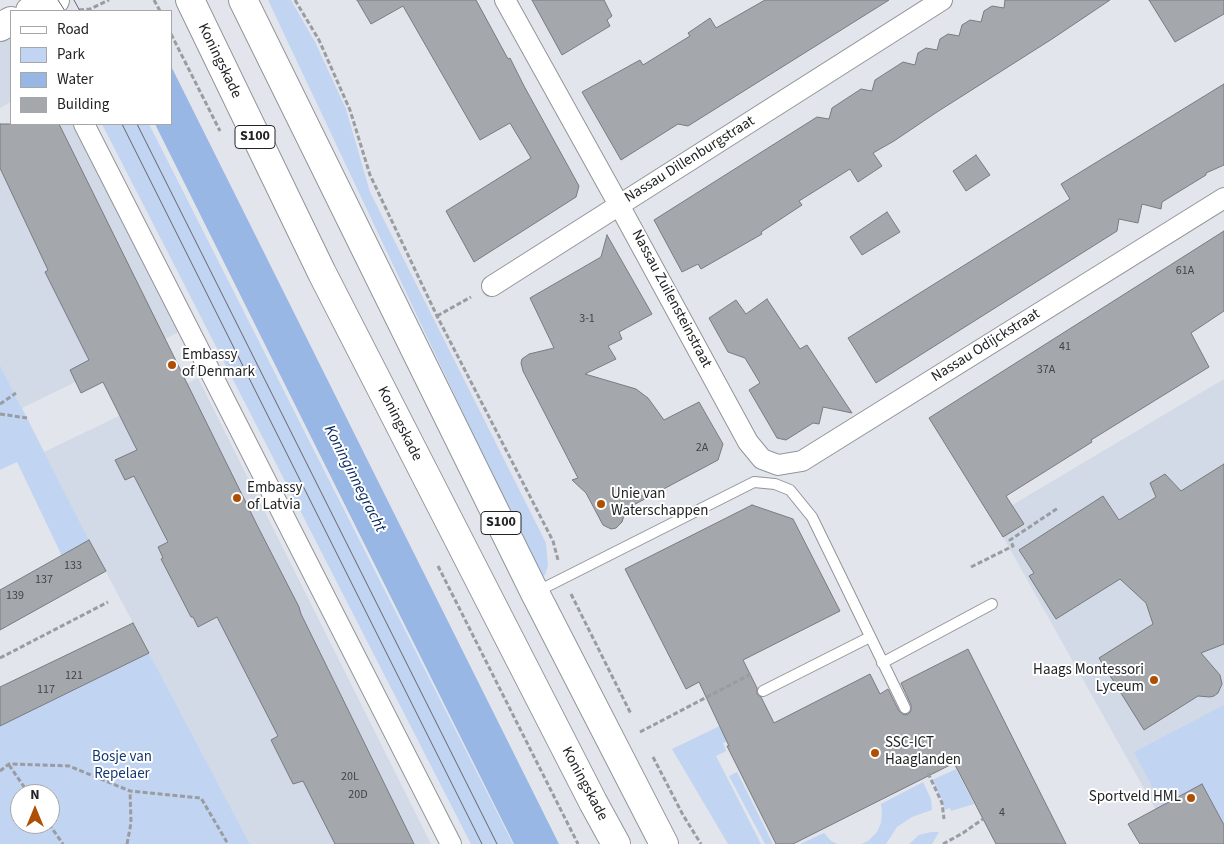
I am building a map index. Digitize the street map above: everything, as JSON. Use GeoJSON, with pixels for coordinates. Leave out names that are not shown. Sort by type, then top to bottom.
{"type":"FeatureCollection","features":[{"type":"Feature","properties":{"kind":"main road"},"geometry":{"type":"LineString","coordinates":[[31,10],[55,0]]}},
{"type":"Feature","properties":{"kind":"main road","name":"Koningskade"},"geometry":{"type":"LineString","coordinates":[[190,0],[322,273],[588,794],[616,844]]}},
{"type":"Feature","properties":{"kind":"main road","name":"S100"},"geometry":{"type":"LineString","coordinates":[[243,0],[535,593],[664,844]]}},
{"type":"Feature","properties":{"kind":"street","name":"Nassau Zuilensteinstraat"},"geometry":{"type":"LineString","coordinates":[[505,0],[620,204],[748,442],[777,474]]}},
{"type":"Feature","properties":{"kind":"street","name":"Nassau Dillenburgstraat"},"geometry":{"type":"LineString","coordinates":[[492,286],[920,6],[942,0]]}},
{"type":"Feature","properties":{"kind":"street"},"geometry":{"type":"LineString","coordinates":[[85,125],[451,844]]}},
{"type":"Feature","properties":{"kind":"street","name":"Nassau Odijckstraat"},"geometry":{"type":"LineString","coordinates":[[777,474],[802,461],[1224,198]]}},
{"type":"Feature","properties":{"kind":"lane"},"geometry":{"type":"LineString","coordinates":[[535,593],[754,482],[777,474],[812,517],[905,708]]}},
{"type":"Feature","properties":{"kind":"lane"},"geometry":{"type":"LineString","coordinates":[[882,663],[992,604]]}},
{"type":"Feature","properties":{"kind":"lane"},"geometry":{"type":"LineString","coordinates":[[763,691],[870,637]]}},
{"type":"Feature","properties":{"kind":"path"},"geometry":{"type":"LineString","coordinates":[[90,9],[109,0]]}},
{"type":"Feature","properties":{"kind":"path"},"geometry":{"type":"LineString","coordinates":[[295,0],[319,40],[350,110],[370,175],[437,316],[553,541],[563,579],[631,715]]}},
{"type":"Feature","properties":{"kind":"path"},"geometry":{"type":"LineString","coordinates":[[437,316],[492,286]]}},
{"type":"Feature","properties":{"kind":"path"},"geometry":{"type":"LineString","coordinates":[[0,404],[16,393]]}},
{"type":"Feature","properties":{"kind":"path"},"geometry":{"type":"LineString","coordinates":[[0,414],[27,418]]}},
{"type":"Feature","properties":{"kind":"path"},"geometry":{"type":"LineString","coordinates":[[972,567],[1013,546],[1010,540],[1058,508]]}},
{"type":"Feature","properties":{"kind":"path"},"geometry":{"type":"LineString","coordinates":[[0,658],[108,602]]}},
{"type":"Feature","properties":{"kind":"path"},"geometry":{"type":"LineString","coordinates":[[643,738],[640,732],[694,704]]}},
{"type":"Feature","properties":{"kind":"path"},"geometry":{"type":"LineString","coordinates":[[650,751],[683,815],[701,844]]}},
{"type":"Feature","properties":{"kind":"path"},"geometry":{"type":"LineString","coordinates":[[9,764],[22,784]]}},
{"type":"Feature","properties":{"kind":"path"},"geometry":{"type":"LineString","coordinates":[[0,770],[9,764],[69,766],[130,791],[201,798],[228,844]]}},
{"type":"Feature","properties":{"kind":"path"},"geometry":{"type":"LineString","coordinates":[[928,773],[942,803],[944,819]]}},
{"type":"Feature","properties":{"kind":"path"},"geometry":{"type":"LineString","coordinates":[[127,844],[132,823],[130,791]]}},
{"type":"Feature","properties":{"kind":"path"},"geometry":{"type":"LineString","coordinates":[[943,844],[983,819]]}},
{"type":"Feature","properties":{"kind":"shaded area"},"geometry":{"type":"Polygon","coordinates":[[[0,36],[10,40],[10,103],[0,108],[0,36]]]}},
{"type":"Feature","properties":{"kind":"shaded area"},"geometry":{"type":"Polygon","coordinates":[[[10,123],[10,125],[76,125],[179,332],[22,408],[0,365],[0,128],[10,123]]]}},
{"type":"Feature","properties":{"kind":"shaded area"},"geometry":{"type":"Polygon","coordinates":[[[198,378],[431,844],[250,844],[44,452],[198,378]]]}},
{"type":"Feature","properties":{"kind":"shaded area","name":"Haags Montessori Lyceum"},"geometry":{"type":"Polygon","coordinates":[[[1224,379],[1224,844],[1175,844],[992,517],[1224,379]]]}},
{"type":"Feature","properties":{"kind":"green space"},"geometry":{"type":"Polygon","coordinates":[[[268,0],[291,0],[315,42],[346,109],[370,192],[546,543],[548,566],[545,575],[541,577],[539,574],[268,0]]]}},
{"type":"Feature","properties":{"kind":"green space"},"geometry":{"type":"Polygon","coordinates":[[[103,125],[150,125],[513,844],[471,844],[103,125]]]}},
{"type":"Feature","properties":{"kind":"green space"},"geometry":{"type":"Polygon","coordinates":[[[0,365],[89,540],[62,556],[17,462],[0,470],[0,365]]]}},
{"type":"Feature","properties":{"kind":"green space","name":"Bosje van Repelaer"},"geometry":{"type":"Polygon","coordinates":[[[149,653],[250,844],[0,844],[0,726],[149,653]]]}},
{"type":"Feature","properties":{"kind":"green space"},"geometry":{"type":"Polygon","coordinates":[[[763,705],[773,723],[723,743],[726,751],[716,756],[761,844],[728,844],[672,749],[763,705]]]}},
{"type":"Feature","properties":{"kind":"green space","name":"Sportveld HML"},"geometry":{"type":"Polygon","coordinates":[[[1224,705],[1224,844],[1182,844],[1134,752],[1224,705]]]}},
{"type":"Feature","properties":{"kind":"green space"},"geometry":{"type":"Polygon","coordinates":[[[956,769],[974,804],[951,811],[950,808],[944,810],[943,802],[932,780],[956,769]]]}},
{"type":"Feature","properties":{"kind":"green space"},"geometry":{"type":"Polygon","coordinates":[[[737,772],[773,844],[765,844],[729,776],[737,772]]]}},
{"type":"Feature","properties":{"kind":"green space"},"geometry":{"type":"Polygon","coordinates":[[[923,782],[931,799],[932,810],[912,817],[897,827],[886,844],[861,844],[868,841],[877,832],[881,823],[881,804],[923,782]]]}},
{"type":"Feature","properties":{"kind":"green space"},"geometry":{"type":"Polygon","coordinates":[[[939,832],[932,844],[909,844],[919,835],[939,832]]]}},
{"type":"Feature","properties":{"kind":"green space"},"geometry":{"type":"Polygon","coordinates":[[[824,833],[831,841],[838,844],[800,844],[824,833]]]}},
{"type":"Feature","properties":{"kind":"water","name":"Koninginnegracht"},"geometry":{"type":"Polygon","coordinates":[[[172,68],[559,844],[514,844],[155,125],[172,125],[172,68]]]}},
{"type":"Feature","properties":{"kind":"pier"},"geometry":{"type":"Polygon","coordinates":[[[100,0],[131,0],[135,7],[138,8],[134,10],[105,10],[100,0]]]}},
{"type":"Feature","properties":{"kind":"building"},"geometry":{"type":"Polygon","coordinates":[[[357,0],[476,0],[508,59],[510,58],[579,186],[576,197],[474,262],[446,211],[531,158],[510,123],[480,140],[403,6],[371,24],[357,0]]]}},
{"type":"Feature","properties":{"kind":"building"},"geometry":{"type":"Polygon","coordinates":[[[532,0],[604,0],[612,16],[607,20],[610,26],[562,55],[532,0]]]}},
{"type":"Feature","properties":{"kind":"building"},"geometry":{"type":"Polygon","coordinates":[[[765,0],[889,0],[688,126],[678,124],[621,160],[582,92],[640,60],[643,65],[690,36],[688,33],[710,18],[716,28],[765,0]]]}},
{"type":"Feature","properties":{"kind":"building"},"geometry":{"type":"Polygon","coordinates":[[[1005,0],[1110,0],[873,153],[882,166],[858,182],[850,169],[799,201],[802,205],[761,232],[762,234],[701,269],[698,264],[682,272],[654,220],[817,117],[829,119],[832,108],[861,89],[872,91],[875,80],[903,62],[915,65],[918,53],[926,48],[937,50],[940,39],[948,34],[959,36],[962,25],[970,20],[981,22],[984,11],[992,6],[1004,8],[1005,0]]]}},
{"type":"Feature","properties":{"kind":"building"},"geometry":{"type":"Polygon","coordinates":[[[1149,0],[1224,0],[1224,14],[1175,42],[1149,0]]]}},
{"type":"Feature","properties":{"kind":"building"},"geometry":{"type":"Polygon","coordinates":[[[1224,84],[1224,165],[1206,173],[1206,175],[1162,202],[1161,209],[1142,204],[1138,223],[1119,219],[1117,231],[876,383],[848,338],[1070,199],[1061,184],[1224,84]]]}},
{"type":"Feature","properties":{"kind":"building"},"geometry":{"type":"Polygon","coordinates":[[[0,124],[59,125],[299,607],[414,844],[335,844],[303,781],[293,784],[271,740],[278,736],[217,617],[198,627],[161,559],[163,558],[158,547],[168,542],[134,476],[125,480],[115,460],[137,450],[103,382],[81,393],[70,370],[89,360],[45,272],[48,270],[0,168],[0,124]]]}},
{"type":"Feature","properties":{"kind":"building"},"geometry":{"type":"Polygon","coordinates":[[[976,155],[990,175],[966,191],[953,171],[976,155]]]}},
{"type":"Feature","properties":{"kind":"building"},"geometry":{"type":"Polygon","coordinates":[[[887,212],[900,232],[862,255],[850,237],[887,212]]]}},
{"type":"Feature","properties":{"kind":"building"},"geometry":{"type":"Polygon","coordinates":[[[1224,231],[1224,311],[1191,333],[1209,367],[1091,440],[1092,442],[1006,496],[1024,524],[1003,537],[929,418],[1224,231]]]}},
{"type":"Feature","properties":{"kind":"building"},"geometry":{"type":"Polygon","coordinates":[[[607,235],[652,314],[619,332],[622,339],[608,346],[616,359],[585,374],[636,389],[648,398],[664,420],[699,402],[723,444],[718,460],[626,509],[622,522],[616,528],[611,529],[603,525],[586,493],[572,480],[578,478],[523,371],[521,363],[522,359],[529,354],[554,348],[530,298],[601,257],[607,235]]]}},
{"type":"Feature","properties":{"kind":"building"},"geometry":{"type":"Polygon","coordinates":[[[767,299],[800,349],[807,345],[852,413],[823,407],[819,424],[813,423],[786,440],[777,438],[749,390],[760,383],[745,358],[728,352],[709,318],[736,300],[746,314],[767,299]]]}},
{"type":"Feature","properties":{"kind":"building"},"geometry":{"type":"Polygon","coordinates":[[[1224,464],[1224,644],[1201,653],[1220,675],[1222,684],[1218,693],[1214,696],[1198,696],[1144,730],[1099,658],[1153,624],[1146,603],[1120,579],[1056,619],[1029,576],[1034,573],[1019,550],[1103,496],[1119,520],[1156,497],[1150,483],[1165,474],[1181,491],[1224,464]]]}},
{"type":"Feature","properties":{"kind":"building"},"geometry":{"type":"Polygon","coordinates":[[[752,505],[793,519],[840,611],[743,660],[757,688],[757,694],[761,697],[774,723],[870,674],[880,694],[888,689],[899,711],[904,715],[908,714],[911,711],[911,705],[901,683],[968,649],[1066,844],[996,844],[954,763],[793,844],[776,844],[727,746],[729,746],[699,682],[686,689],[625,569],[752,505]]]}},
{"type":"Feature","properties":{"kind":"building"},"geometry":{"type":"Polygon","coordinates":[[[89,540],[106,571],[0,630],[0,590],[89,540]]]}},
{"type":"Feature","properties":{"kind":"building"},"geometry":{"type":"Polygon","coordinates":[[[133,623],[149,653],[0,726],[0,687],[133,623]]]}},
{"type":"Feature","properties":{"kind":"building"},"geometry":{"type":"Polygon","coordinates":[[[1202,784],[1224,825],[1224,844],[1140,844],[1128,824],[1202,784]]]}},
{"type":"Feature","properties":{"kind":"tram line"},"geometry":{"type":"LineString","coordinates":[[58,0],[64,10]]}},
{"type":"Feature","properties":{"kind":"tram line"},"geometry":{"type":"LineString","coordinates":[[74,0],[79,10]]}},
{"type":"Feature","properties":{"kind":"tram line"},"geometry":{"type":"LineString","coordinates":[[122,125],[482,844]]}},
{"type":"Feature","properties":{"kind":"tram line"},"geometry":{"type":"LineString","coordinates":[[138,125],[497,844]]}},
{"type":"Feature","properties":{"kind":"place","name":"Embassy of Denmark"},"geometry":{"type":"Point","coordinates":[172,365]}},
{"type":"Feature","properties":{"kind":"place","name":"Embassy of Latvia"},"geometry":{"type":"Point","coordinates":[237,498]}},
{"type":"Feature","properties":{"kind":"place","name":"Unie van Waterschappen"},"geometry":{"type":"Point","coordinates":[601,504]}},
{"type":"Feature","properties":{"kind":"place","name":"Haags Montessori Lyceum"},"geometry":{"type":"Point","coordinates":[1154,680]}},
{"type":"Feature","properties":{"kind":"place","name":"SSC-ICT Haaglanden"},"geometry":{"type":"Point","coordinates":[875,753]}},
{"type":"Feature","properties":{"kind":"place","name":"Sportveld HML"},"geometry":{"type":"Point","coordinates":[1191,798]}}]}
